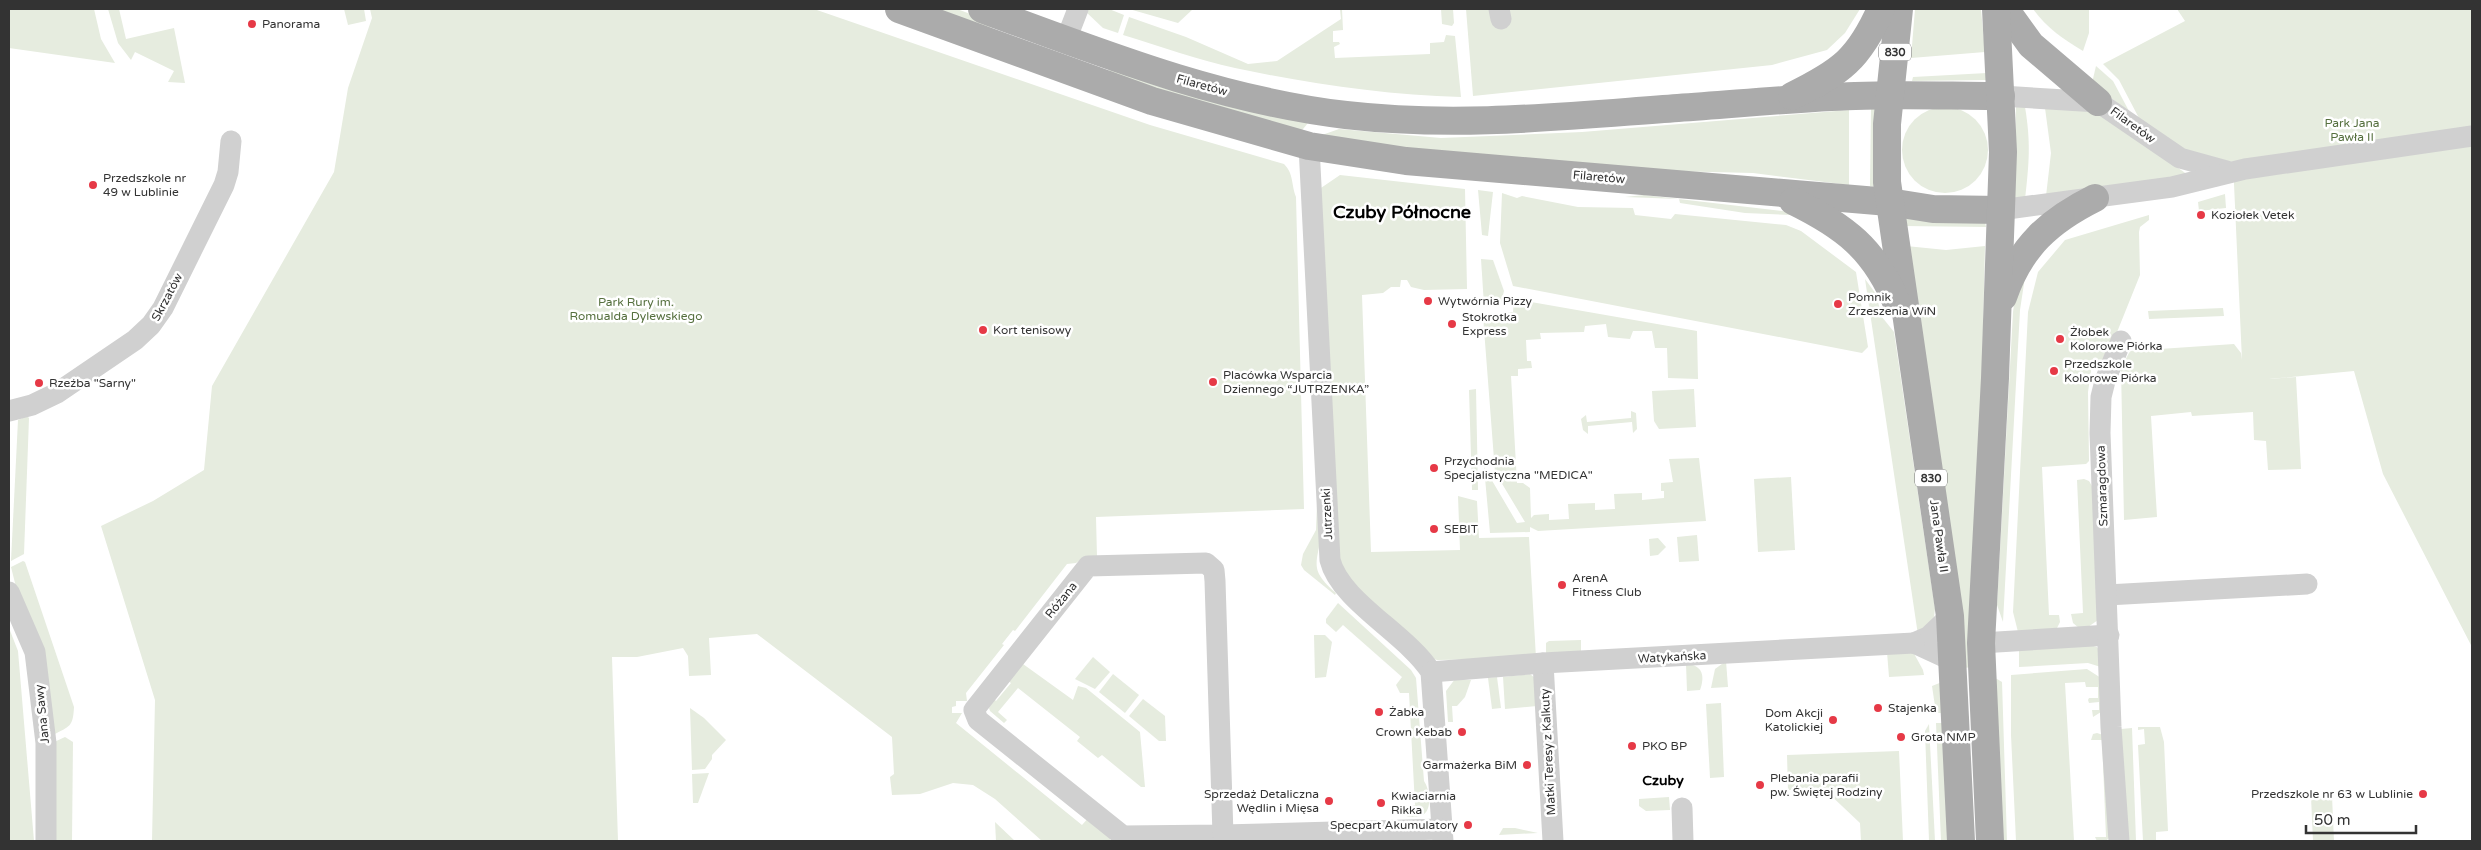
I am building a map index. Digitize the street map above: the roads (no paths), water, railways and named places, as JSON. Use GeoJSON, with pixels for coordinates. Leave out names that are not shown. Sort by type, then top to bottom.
{"type":"FeatureCollection","features":[{"type":"Feature","properties":{"kind":"main road","name":"Filaretów"},"geometry":{"type":"LineString","coordinates":[[899,9],[1178,110],[1309,146],[1396,160],[1889,202],[1933,209],[2000,210]]}},
{"type":"Feature","properties":{"kind":"main road","name":"Filaretów"},"geometry":{"type":"LineString","coordinates":[[982,9],[1148,70],[1203,86],[1343,114],[1434,122],[1510,120],[1782,101],[1892,96],[2001,96]]}},
{"type":"Feature","properties":{"kind":"main road"},"geometry":{"type":"LineString","coordinates":[[1782,101],[1821,82],[1846,66],[1862,46],[1881,9]]}},
{"type":"Feature","properties":{"kind":"main road","name":"830"},"geometry":{"type":"LineString","coordinates":[[1889,202],[1886,154],[1899,9]]}},
{"type":"Feature","properties":{"kind":"main road"},"geometry":{"type":"LineString","coordinates":[[1990,841],[1981,643],[1998,313],[2002,152],[1996,9]]}},
{"type":"Feature","properties":{"kind":"main road"},"geometry":{"type":"LineString","coordinates":[[2005,9],[2031,45],[2098,102]]}},
{"type":"Feature","properties":{"kind":"main road"},"geometry":{"type":"LineString","coordinates":[[1054,66],[1066,40]]}},
{"type":"Feature","properties":{"kind":"main road"},"geometry":{"type":"LineString","coordinates":[[1309,146],[1314,134],[1319,129],[1343,114]]}},
{"type":"Feature","properties":{"kind":"main road"},"geometry":{"type":"LineString","coordinates":[[1778,193],[1824,216],[1844,229],[1866,252],[1885,277],[1911,341]]}},
{"type":"Feature","properties":{"kind":"main road"},"geometry":{"type":"LineString","coordinates":[[1998,313],[2017,265],[2037,237],[2064,215],[2095,198]]}},
{"type":"Feature","properties":{"kind":"main road","name":"Jana Pawła II"},"geometry":{"type":"LineString","coordinates":[[1889,202],[1911,341],[1950,616],[1961,841]]}},
{"type":"Feature","properties":{"kind":"street"},"geometry":{"type":"LineString","coordinates":[[1066,40],[1078,9]]}},
{"type":"Feature","properties":{"kind":"street","name":"Filaretów"},"geometry":{"type":"LineString","coordinates":[[2001,96],[2098,102],[2180,158],[2237,170]]}},
{"type":"Feature","properties":{"kind":"street","name":"Filaretów"},"geometry":{"type":"LineString","coordinates":[[2000,210],[2181,186],[2237,170],[2472,136]]}},
{"type":"Feature","properties":{"kind":"street","name":"Skrzatów"},"geometry":{"type":"LineString","coordinates":[[9,411],[32,405],[57,393],[135,340],[151,325],[163,308],[224,185],[228,172],[231,141]]}},
{"type":"Feature","properties":{"kind":"street","name":"Jutrzenki"},"geometry":{"type":"LineString","coordinates":[[1309,146],[1330,560],[1332,569],[1344,586],[1417,655],[1431,672]]}},
{"type":"Feature","properties":{"kind":"street","name":"Szmaragdowa"},"geometry":{"type":"LineString","coordinates":[[2119,841],[2111,726],[2100,434],[2101,397],[2105,381],[2121,341]]}},
{"type":"Feature","properties":{"kind":"street","name":"Różana"},"geometry":{"type":"LineString","coordinates":[[1223,835],[1214,570],[1206,563],[1088,566],[977,705],[975,715],[978,720],[1123,836],[1443,835]]}},
{"type":"Feature","properties":{"kind":"street"},"geometry":{"type":"LineString","coordinates":[[2107,594],[2307,584]]}},
{"type":"Feature","properties":{"kind":"street","name":"Jana Sawy"},"geometry":{"type":"LineString","coordinates":[[9,592],[35,652],[46,743],[46,841]]}},
{"type":"Feature","properties":{"kind":"street"},"geometry":{"type":"LineString","coordinates":[[1914,643],[1928,637],[1950,616]]}},
{"type":"Feature","properties":{"kind":"street"},"geometry":{"type":"LineString","coordinates":[[1981,643],[2109,635]]}},
{"type":"Feature","properties":{"kind":"street"},"geometry":{"type":"LineString","coordinates":[[1914,643],[1953,661]]}},
{"type":"Feature","properties":{"kind":"street","name":"Watykańska"},"geometry":{"type":"LineString","coordinates":[[1431,672],[1544,663],[1914,643]]}},
{"type":"Feature","properties":{"kind":"street","name":"Matki Teresy z Kalkuty"},"geometry":{"type":"LineString","coordinates":[[1544,663],[1553,841]]}},
{"type":"Feature","properties":{"kind":"street"},"geometry":{"type":"LineString","coordinates":[[1431,672],[1443,835]]}},
{"type":"Feature","properties":{"kind":"street"},"geometry":{"type":"LineString","coordinates":[[1682,808],[1683,841]]}},
{"type":"Feature","properties":{"kind":"place","name":"Panorama"},"geometry":{"type":"Point","coordinates":[252,24]}},
{"type":"Feature","properties":{"kind":"place","name":"Przedszkole nr 49 w Lublinie"},"geometry":{"type":"Point","coordinates":[93,185]}},
{"type":"Feature","properties":{"kind":"place","name":"Koziołek Vetek"},"geometry":{"type":"Point","coordinates":[2201,215]}},
{"type":"Feature","properties":{"kind":"place","name":"Wytwórnia Pizzy"},"geometry":{"type":"Point","coordinates":[1428,301]}},
{"type":"Feature","properties":{"kind":"place","name":"Pomnik Zrzeszenia WiN"},"geometry":{"type":"Point","coordinates":[1838,304]}},
{"type":"Feature","properties":{"kind":"place","name":"Stokrotka Express"},"geometry":{"type":"Point","coordinates":[1452,324]}},
{"type":"Feature","properties":{"kind":"place","name":"Kort tenisowy"},"geometry":{"type":"Point","coordinates":[983,330]}},
{"type":"Feature","properties":{"kind":"place","name":"Żłobek Kolorowe Piórka"},"geometry":{"type":"Point","coordinates":[2060,339]}},
{"type":"Feature","properties":{"kind":"place","name":"Przedszkole Kolorowe Piórka"},"geometry":{"type":"Point","coordinates":[2054,371]}},
{"type":"Feature","properties":{"kind":"place","name":"Placówka Wsparcia Dziennego “JUTRZENKA”"},"geometry":{"type":"Point","coordinates":[1213,382]}},
{"type":"Feature","properties":{"kind":"place","name":"Rzeźba \"Sarny\""},"geometry":{"type":"Point","coordinates":[39,383]}},
{"type":"Feature","properties":{"kind":"place","name":"Przychodnia Specjalistyczna \"MEDICA\""},"geometry":{"type":"Point","coordinates":[1434,468]}},
{"type":"Feature","properties":{"kind":"place","name":"SEBIT"},"geometry":{"type":"Point","coordinates":[1434,529]}},
{"type":"Feature","properties":{"kind":"place","name":"ArenA Fitness Club"},"geometry":{"type":"Point","coordinates":[1562,585]}},
{"type":"Feature","properties":{"kind":"place","name":"Stajenka"},"geometry":{"type":"Point","coordinates":[1878,708]}},
{"type":"Feature","properties":{"kind":"place","name":"Żabka"},"geometry":{"type":"Point","coordinates":[1379,712]}},
{"type":"Feature","properties":{"kind":"place","name":"Dom Akcji Katolickiej"},"geometry":{"type":"Point","coordinates":[1833,720]}},
{"type":"Feature","properties":{"kind":"place","name":"Crown Kebab"},"geometry":{"type":"Point","coordinates":[1462,732]}},
{"type":"Feature","properties":{"kind":"place","name":"Grota NMP"},"geometry":{"type":"Point","coordinates":[1901,737]}},
{"type":"Feature","properties":{"kind":"place","name":"PKO BP"},"geometry":{"type":"Point","coordinates":[1632,746]}},
{"type":"Feature","properties":{"kind":"place","name":"Garmażerka BiM"},"geometry":{"type":"Point","coordinates":[1527,765]}},
{"type":"Feature","properties":{"kind":"place","name":"Plebania parafii pw. Świętej Rodziny"},"geometry":{"type":"Point","coordinates":[1760,785]}},
{"type":"Feature","properties":{"kind":"place","name":"Przedszkole nr 63 w Lublinie"},"geometry":{"type":"Point","coordinates":[2423,794]}},
{"type":"Feature","properties":{"kind":"place","name":"Sprzedaż Detaliczna Wędlin i Mięsa"},"geometry":{"type":"Point","coordinates":[1329,801]}},
{"type":"Feature","properties":{"kind":"place","name":"Kwiaciarnia Rikka"},"geometry":{"type":"Point","coordinates":[1381,803]}},
{"type":"Feature","properties":{"kind":"place","name":"Specpart Akumulatory"},"geometry":{"type":"Point","coordinates":[1468,825]}},
{"type":"Feature","properties":{"kind":"district","name":"Czuby Północne"},"geometry":{"type":"Point","coordinates":[1402,212]}},
{"type":"Feature","properties":{"kind":"district","name":"Czuby"},"geometry":{"type":"Point","coordinates":[1663,780]}},
{"type":"Feature","properties":{"kind":"park label","name":"Park Jana Pawła II"},"geometry":{"type":"Point","coordinates":[2352,130]}},
{"type":"Feature","properties":{"kind":"park label","name":"Park Rury im. Romualda Dylewskiego"},"geometry":{"type":"Point","coordinates":[636,309]}}]}
